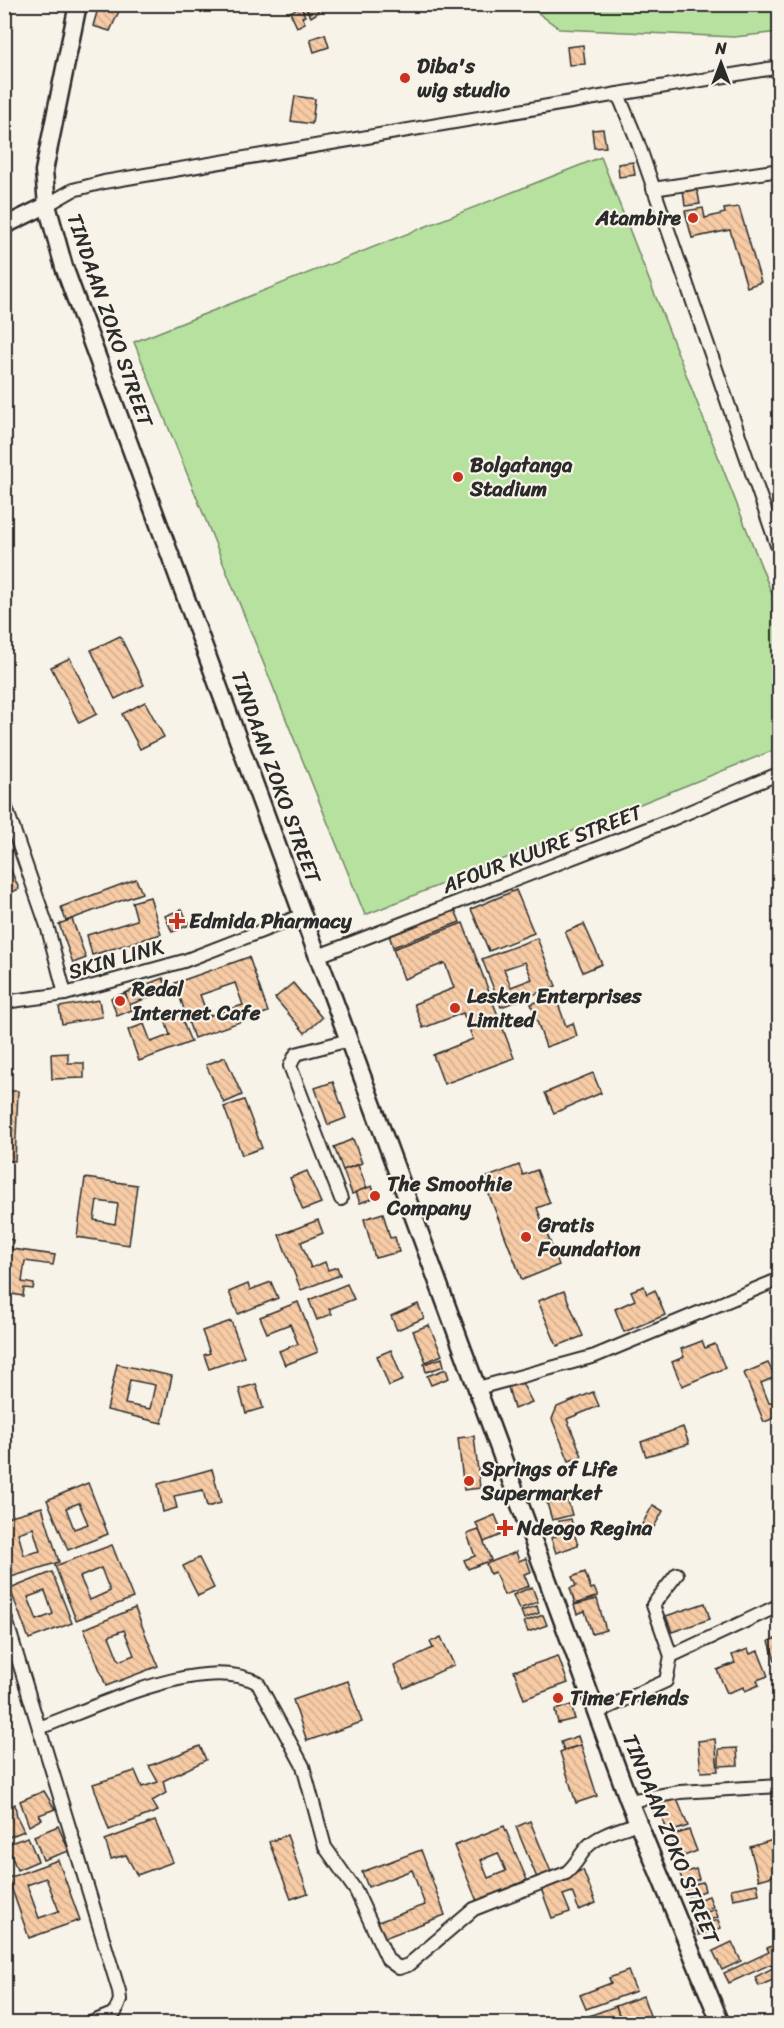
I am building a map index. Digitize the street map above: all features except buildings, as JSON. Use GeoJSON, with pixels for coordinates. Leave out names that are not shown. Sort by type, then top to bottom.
{"type":"FeatureCollection","features":[{"type":"Feature","properties":{"kind":"main road","name":"TINDAAN ZOKO STREET"},"geometry":{"type":"LineString","coordinates":[[78,4],[44,171],[47,205],[64,267],[629,1801],[721,2024]]}},
{"type":"Feature","properties":{"kind":"street"},"geometry":{"type":"LineString","coordinates":[[4,226],[73,190],[104,182],[780,67]]}},
{"type":"Feature","properties":{"kind":"street"},"geometry":{"type":"LineString","coordinates":[[618,94],[776,534],[780,554]]}},
{"type":"Feature","properties":{"kind":"street"},"geometry":{"type":"LineString","coordinates":[[653,189],[780,170]]}},
{"type":"Feature","properties":{"kind":"street","name":"AFOUR KUURE STREET"},"geometry":{"type":"LineString","coordinates":[[318,956],[670,820],[780,773]]}},
{"type":"Feature","properties":{"kind":"street"},"geometry":{"type":"LineString","coordinates":[[4,802],[48,929],[65,994]]}},
{"type":"Feature","properties":{"kind":"street","name":"SKIN LINK"},"geometry":{"type":"LineString","coordinates":[[4,1002],[65,994],[184,961],[303,915]]}},
{"type":"Feature","properties":{"kind":"street"},"geometry":{"type":"LineString","coordinates":[[341,1199],[290,1066],[296,1054],[349,1040]]}},
{"type":"Feature","properties":{"kind":"street"},"geometry":{"type":"LineString","coordinates":[[478,1389],[595,1356],[780,1279]]}},
{"type":"Feature","properties":{"kind":"street"},"geometry":{"type":"LineString","coordinates":[[597,1712],[666,1681],[671,1656],[653,1605],[677,1574]]}},
{"type":"Feature","properties":{"kind":"street"},"geometry":{"type":"LineString","coordinates":[[671,1656],[780,1605]]}},
{"type":"Feature","properties":{"kind":"street"},"geometry":{"type":"LineString","coordinates":[[4,1613],[119,1991],[120,2000],[115,2013],[88,2024]]}},
{"type":"Feature","properties":{"kind":"street"},"geometry":{"type":"LineString","coordinates":[[39,1728],[180,1677],[229,1674],[258,1683],[303,1766],[325,1847],[356,1891],[388,1960],[399,1968],[408,1965],[474,1909],[566,1873],[576,1864],[585,1848],[595,1840],[638,1823]]}},
{"type":"Feature","properties":{"kind":"street"},"geometry":{"type":"LineString","coordinates":[[629,1801],[680,1792],[780,1785]]}},
{"type":"Feature","properties":{"kind":"green space"},"geometry":{"type":"Polygon","coordinates":[[[527,5],[779,5],[779,32],[734,37],[560,29],[527,5]]]}},
{"type":"Feature","properties":{"kind":"green space","name":"Bolgatanga Stadium"},"geometry":{"type":"Polygon","coordinates":[[[601,157],[779,612],[779,748],[365,915],[134,342],[601,157]]]}},
{"type":"Feature","properties":{"kind":"place","name":"Diba's wig studio"},"geometry":{"type":"Point","coordinates":[405,78]}},
{"type":"Feature","properties":{"kind":"place","name":"Atambire"},"geometry":{"type":"Point","coordinates":[693,218]}},
{"type":"Feature","properties":{"kind":"place","name":"Bolgatanga Stadium"},"geometry":{"type":"Point","coordinates":[458,477]}},
{"type":"Feature","properties":{"kind":"place","name":"Edmida Pharmacy"},"geometry":{"type":"Point","coordinates":[177,921]}},
{"type":"Feature","properties":{"kind":"place","name":"Redal Internet Cafe"},"geometry":{"type":"Point","coordinates":[120,1001]}},
{"type":"Feature","properties":{"kind":"place","name":"Lesken Enterprises Limited"},"geometry":{"type":"Point","coordinates":[455,1008]}},
{"type":"Feature","properties":{"kind":"place","name":"The Smoothie Company"},"geometry":{"type":"Point","coordinates":[375,1196]}},
{"type":"Feature","properties":{"kind":"place","name":"Gratis Foundation"},"geometry":{"type":"Point","coordinates":[526,1237]}},
{"type":"Feature","properties":{"kind":"place","name":"Springs of Life Supermarket"},"geometry":{"type":"Point","coordinates":[469,1481]}},
{"type":"Feature","properties":{"kind":"place","name":"Ndeogo Regina"},"geometry":{"type":"Point","coordinates":[505,1528]}},
{"type":"Feature","properties":{"kind":"place","name":"Time Friends"},"geometry":{"type":"Point","coordinates":[558,1698]}}]}
